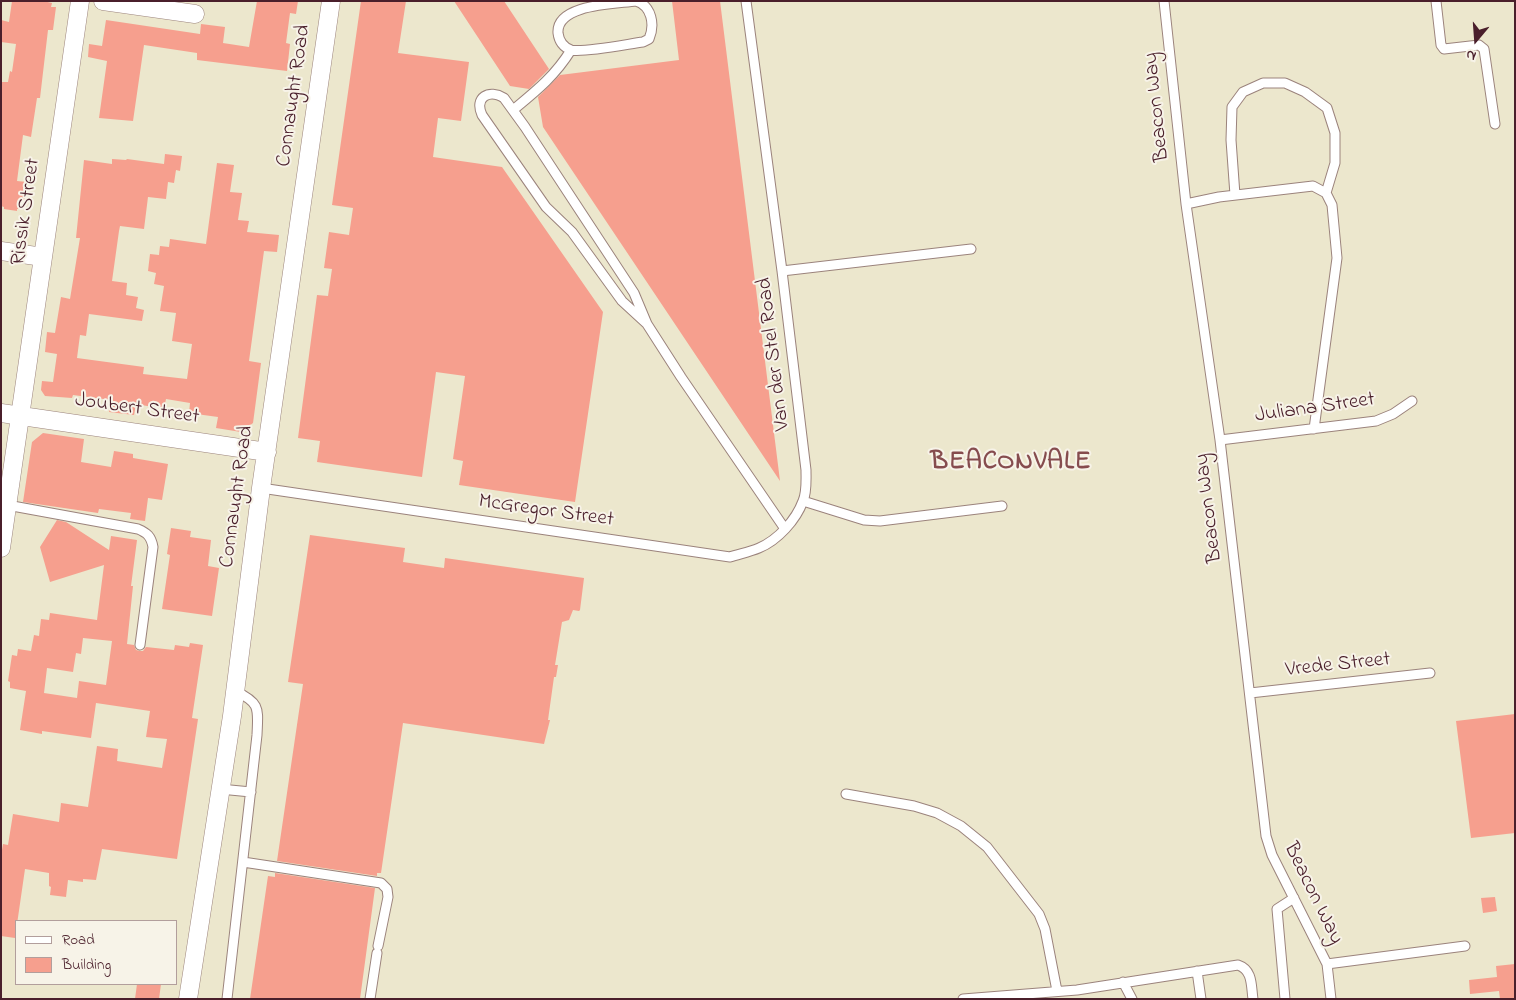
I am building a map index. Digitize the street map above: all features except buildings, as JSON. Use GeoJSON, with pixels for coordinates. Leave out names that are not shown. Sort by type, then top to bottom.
{"type":"FeatureCollection","features":[{"type":"Feature","properties":{"kind":"street","name":"Rissik Street"},"geometry":{"type":"LineString","coordinates":[[1,548],[80,1]]}},
{"type":"Feature","properties":{"kind":"street"},"geometry":{"type":"LineString","coordinates":[[103,1],[195,14]]}},
{"type":"Feature","properties":{"kind":"street","name":"Connaught Road"},"geometry":{"type":"LineString","coordinates":[[188,999],[235,691],[266,452],[331,1]]}},
{"type":"Feature","properties":{"kind":"street"},"geometry":{"type":"LineString","coordinates":[[1,251],[44,257]]}},
{"type":"Feature","properties":{"kind":"street","name":"Joubert Street"},"geometry":{"type":"LineString","coordinates":[[1,413],[266,452]]}},
{"type":"Feature","properties":{"kind":"lane","name":"Van der Stel Road"},"geometry":{"type":"LineString","coordinates":[[746,1],[806,470],[806,490],[803,501]]}},
{"type":"Feature","properties":{"kind":"lane","name":"Beacon Way"},"geometry":{"type":"LineString","coordinates":[[1164,1],[1186,204],[1220,440],[1268,843],[1272,855],[1327,964],[1331,999]]}},
{"type":"Feature","properties":{"kind":"lane"},"geometry":{"type":"LineString","coordinates":[[1436,1],[1440,45],[1444,48],[1479,45],[1484,49],[1495,124]]}},
{"type":"Feature","properties":{"kind":"lane"},"geometry":{"type":"LineString","coordinates":[[636,2],[646,6],[650,13],[652,28],[649,39],[643,42],[578,51],[571,50],[565,47],[559,40],[559,24],[564,17],[572,12],[599,3],[636,2]]}},
{"type":"Feature","properties":{"kind":"lane"},"geometry":{"type":"LineString","coordinates":[[513,110],[548,80],[571,50]]}},
{"type":"Feature","properties":{"kind":"lane"},"geometry":{"type":"LineString","coordinates":[[1235,194],[1231,140],[1232,107],[1243,92],[1263,83],[1285,83],[1305,92],[1327,108],[1335,133],[1335,163],[1326,193]]}},
{"type":"Feature","properties":{"kind":"lane"},"geometry":{"type":"LineString","coordinates":[[647,324],[622,301],[572,232],[546,207],[482,115],[479,102],[486,96],[499,94],[513,110],[634,293],[647,324],[785,529]]}},
{"type":"Feature","properties":{"kind":"lane"},"geometry":{"type":"LineString","coordinates":[[1186,204],[1235,194],[1313,186],[1326,193],[1332,204],[1337,258],[1314,429]]}},
{"type":"Feature","properties":{"kind":"lane"},"geometry":{"type":"LineString","coordinates":[[782,271],[971,248]]}},
{"type":"Feature","properties":{"kind":"lane","name":"Juliana Street"},"geometry":{"type":"LineString","coordinates":[[1220,440],[1383,419],[1412,401]]}},
{"type":"Feature","properties":{"kind":"lane","name":"McGregor Street"},"geometry":{"type":"LineString","coordinates":[[261,488],[730,556],[759,549],[775,539],[785,529],[803,501]]}},
{"type":"Feature","properties":{"kind":"lane"},"geometry":{"type":"LineString","coordinates":[[803,501],[864,520],[880,521],[1002,506]]}},
{"type":"Feature","properties":{"kind":"lane"},"geometry":{"type":"LineString","coordinates":[[8,505],[138,529],[150,536],[153,547],[140,645]]}},
{"type":"Feature","properties":{"kind":"lane","name":"Vrede Street"},"geometry":{"type":"LineString","coordinates":[[1250,693],[1430,673]]}},
{"type":"Feature","properties":{"kind":"lane"},"geometry":{"type":"LineString","coordinates":[[227,999],[251,792],[258,713],[255,705],[249,698],[235,691]]}},
{"type":"Feature","properties":{"kind":"lane"},"geometry":{"type":"LineString","coordinates":[[220,789],[251,792]]}},
{"type":"Feature","properties":{"kind":"lane"},"geometry":{"type":"LineString","coordinates":[[846,794],[914,806],[937,813],[961,826],[987,847],[1039,914],[1047,938],[1057,991]]}},
{"type":"Feature","properties":{"kind":"lane"},"geometry":{"type":"LineString","coordinates":[[243,862],[381,883],[387,889],[388,897],[377,949],[370,999]]}},
{"type":"Feature","properties":{"kind":"lane"},"geometry":{"type":"LineString","coordinates":[[1286,999],[1277,909],[1294,898]]}},
{"type":"Feature","properties":{"kind":"lane"},"geometry":{"type":"LineString","coordinates":[[1327,964],[1465,946]]}},
{"type":"Feature","properties":{"kind":"lane"},"geometry":{"type":"LineString","coordinates":[[962,999],[1097,987],[1238,965],[1243,966],[1250,975],[1253,999]]}},
{"type":"Feature","properties":{"kind":"lane"},"geometry":{"type":"LineString","coordinates":[[1197,971],[1201,999]]}},
{"type":"Feature","properties":{"kind":"lane"},"geometry":{"type":"LineString","coordinates":[[1123,982],[1132,999]]}},
{"type":"Feature","properties":{"kind":"district","name":"BEACONVALE"},"geometry":{"type":"Point","coordinates":[1011,464]}}]}
